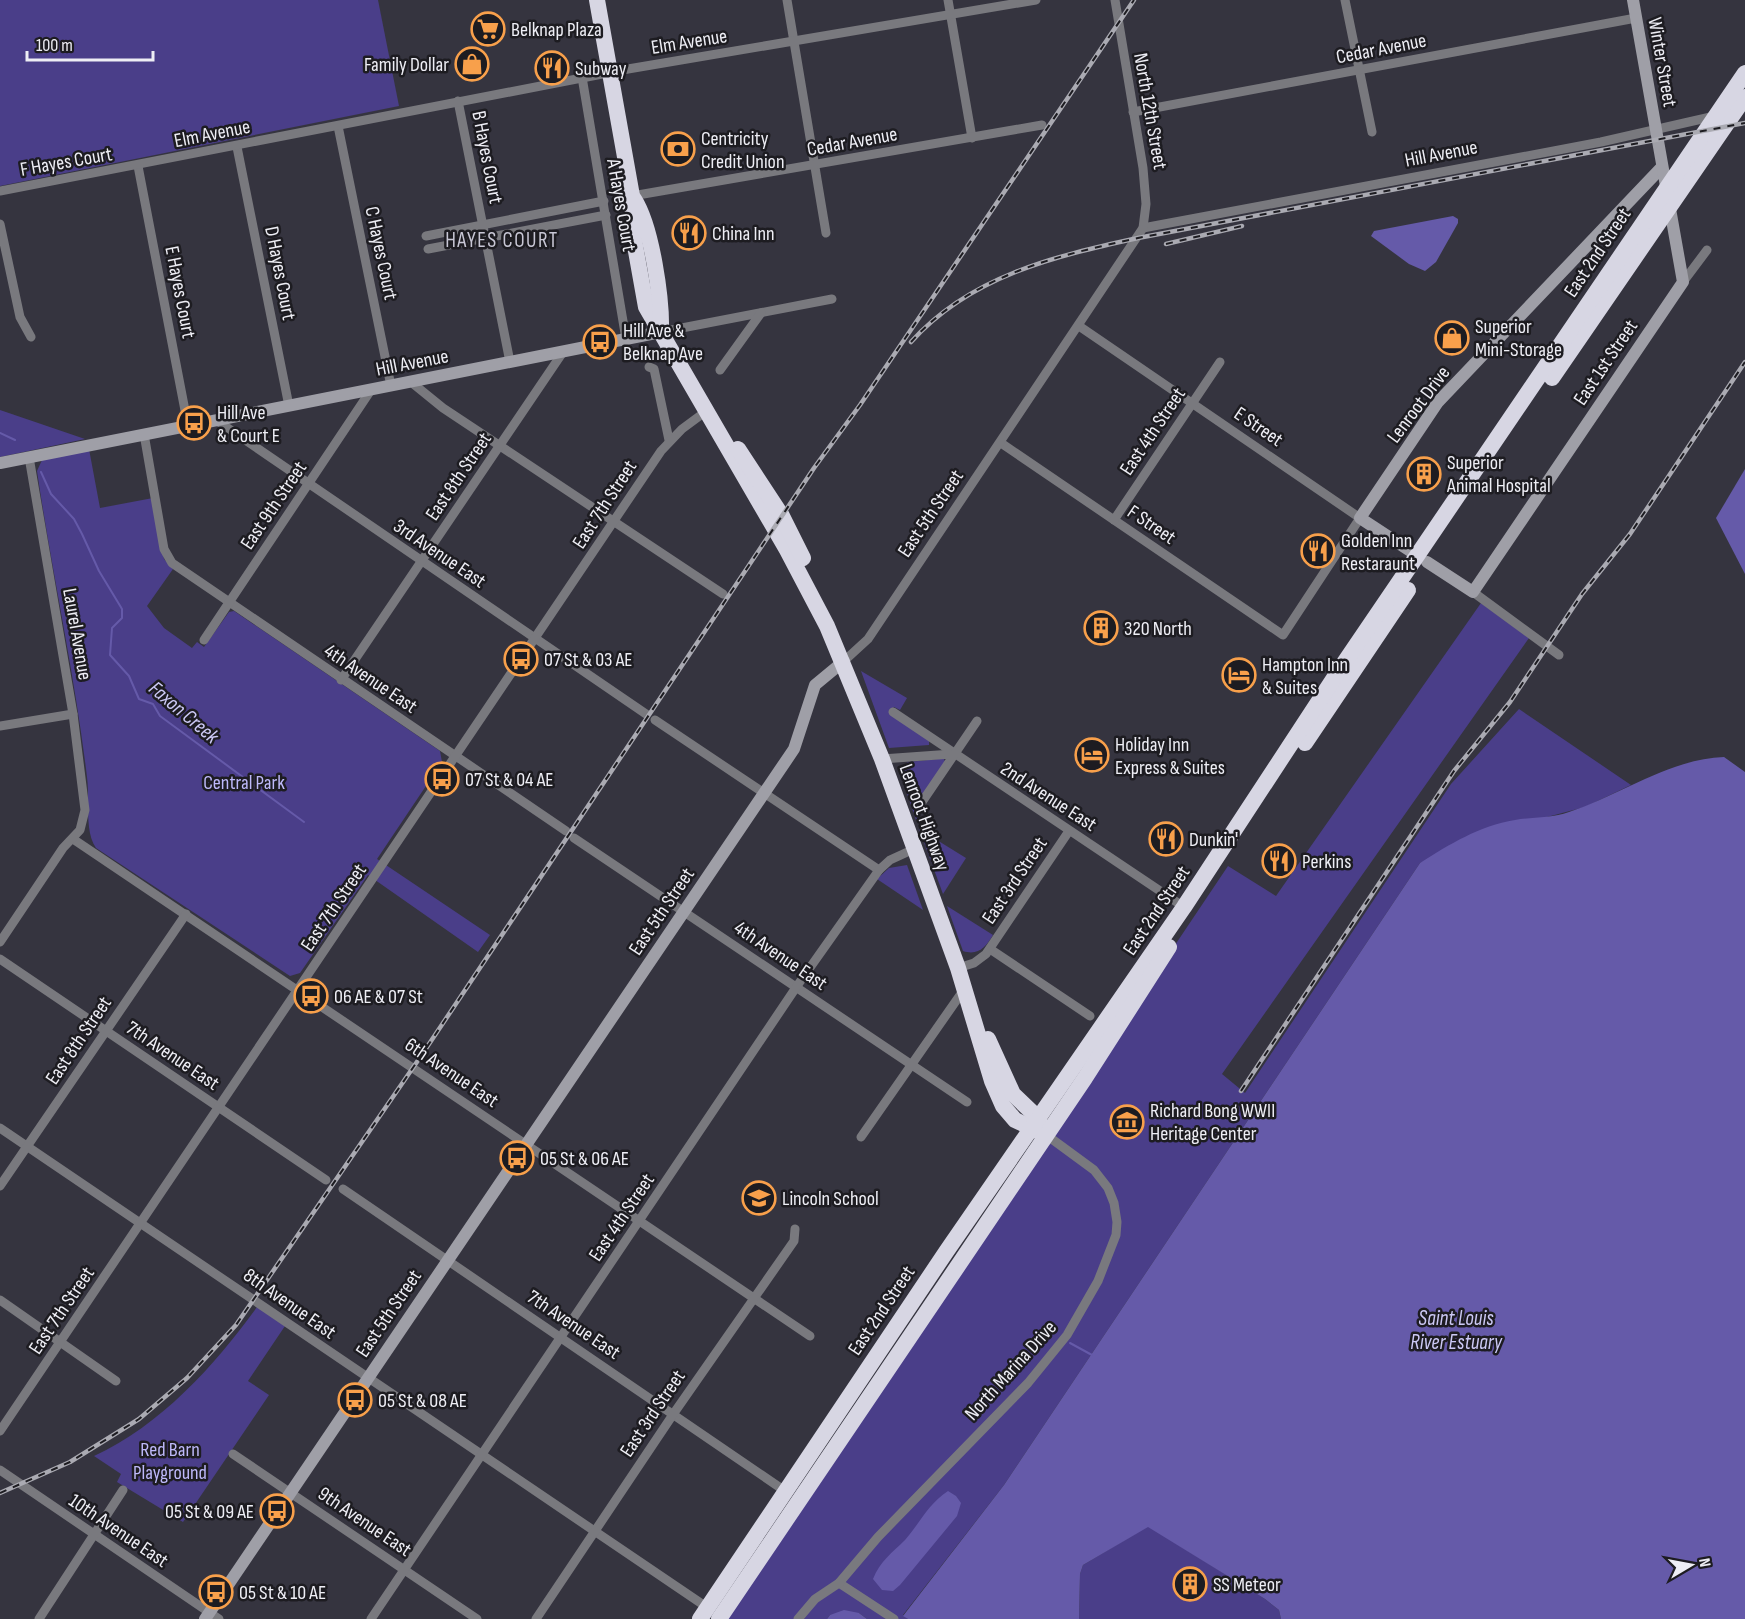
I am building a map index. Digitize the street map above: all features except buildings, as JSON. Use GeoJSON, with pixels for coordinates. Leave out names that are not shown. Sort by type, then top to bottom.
{"type":"FeatureCollection","features":[{"type":"Feature","properties":{"kind":"highway"},"geometry":{"type":"LineString","coordinates":[[599,5],[632,196],[643,216],[658,292],[661,332]]}},
{"type":"Feature","properties":{"kind":"highway","name":"East 2nd Street"},"geometry":{"type":"LineString","coordinates":[[709,1615],[785,1491],[1188,910],[1605,288],[1745,73]]}},
{"type":"Feature","properties":{"kind":"highway","name":"East 2nd Street"},"geometry":{"type":"LineString","coordinates":[[1605,288],[1745,97]]}},
{"type":"Feature","properties":{"kind":"highway","name":"Lenroot Highway"},"geometry":{"type":"LineString","coordinates":[[661,332],[705,412],[719,425],[748,463],[783,516],[830,614],[844,662],[882,759],[965,988],[1005,1080],[1038,1128]]}},
{"type":"Feature","properties":{"kind":"highway","name":"East 2nd Street"},"geometry":{"type":"LineString","coordinates":[[709,1615],[1038,1128]]}},
{"type":"Feature","properties":{"kind":"street"},"geometry":{"type":"LineString","coordinates":[[787,0],[826,232]]}},
{"type":"Feature","properties":{"kind":"street"},"geometry":{"type":"LineString","coordinates":[[948,0],[972,138]]}},
{"type":"Feature","properties":{"kind":"street","name":"Elm Avenue"},"geometry":{"type":"LineString","coordinates":[[138,166],[582,77],[1036,0]]}},
{"type":"Feature","properties":{"kind":"street","name":"North 12th Street"},"geometry":{"type":"LineString","coordinates":[[1114,0],[1145,190],[1143,228]]}},
{"type":"Feature","properties":{"kind":"street"},"geometry":{"type":"LineString","coordinates":[[1345,0],[1372,132]]}},
{"type":"Feature","properties":{"kind":"street","name":"Winter Street"},"geometry":{"type":"LineString","coordinates":[[1633,0],[1655,130]]}},
{"type":"Feature","properties":{"kind":"street","name":"Cedar Avenue"},"geometry":{"type":"LineString","coordinates":[[1133,112],[1636,18]]}},
{"type":"Feature","properties":{"kind":"street","name":"A Hayes Court"},"geometry":{"type":"LineString","coordinates":[[582,77],[626,339]]}},
{"type":"Feature","properties":{"kind":"street","name":"B Hayes Court"},"geometry":{"type":"LineString","coordinates":[[458,101],[510,362]]}},
{"type":"Feature","properties":{"kind":"street","name":"Hill Avenue"},"geometry":{"type":"LineString","coordinates":[[1143,228],[1655,130],[1745,110]]}},
{"type":"Feature","properties":{"kind":"street","name":"Cedar Avenue"},"geometry":{"type":"LineString","coordinates":[[632,196],[1042,125]]}},
{"type":"Feature","properties":{"kind":"street","name":"C Hayes Court"},"geometry":{"type":"LineString","coordinates":[[338,126],[391,386]]}},
{"type":"Feature","properties":{"kind":"street"},"geometry":{"type":"LineString","coordinates":[[1655,130],[1683,282]]}},
{"type":"Feature","properties":{"kind":"street","name":"D Hayes Court"},"geometry":{"type":"LineString","coordinates":[[237,147],[289,406]]}},
{"type":"Feature","properties":{"kind":"street","name":"F Hayes Court"},"geometry":{"type":"LineString","coordinates":[[0,191],[138,166]]}},
{"type":"Feature","properties":{"kind":"street","name":"E Hayes Court"},"geometry":{"type":"LineString","coordinates":[[138,166],[188,426]]}},
{"type":"Feature","properties":{"kind":"street","name":"Lenroot Drive"},"geometry":{"type":"LineString","coordinates":[[1283,635],[1438,402],[1662,167]]}},
{"type":"Feature","properties":{"kind":"street"},"geometry":{"type":"LineString","coordinates":[[426,236],[604,201]]}},
{"type":"Feature","properties":{"kind":"street"},"geometry":{"type":"LineString","coordinates":[[429,249],[606,215]]}},
{"type":"Feature","properties":{"kind":"street"},"geometry":{"type":"LineString","coordinates":[[0,224],[20,317],[31,337]]}},
{"type":"Feature","properties":{"kind":"street","name":"East 5th Street"},"geometry":{"type":"LineString","coordinates":[[211,1617],[368,1379],[794,749],[815,686],[868,639],[1143,228]]}},
{"type":"Feature","properties":{"kind":"street"},"geometry":{"type":"LineString","coordinates":[[1683,282],[1707,250]]}},
{"type":"Feature","properties":{"kind":"street","name":"East 1st Street"},"geometry":{"type":"LineString","coordinates":[[1473,592],[1683,282]]}},
{"type":"Feature","properties":{"kind":"street","name":"Hill Avenue"},"geometry":{"type":"LineString","coordinates":[[0,463],[832,299]]}},
{"type":"Feature","properties":{"kind":"street"},"geometry":{"type":"LineString","coordinates":[[720,370],[761,313]]}},
{"type":"Feature","properties":{"kind":"street","name":"E Street"},"geometry":{"type":"LineString","coordinates":[[1079,326],[1360,518],[1473,592],[1559,656]]}},
{"type":"Feature","properties":{"kind":"street","name":"East 8th Street"},"geometry":{"type":"LineString","coordinates":[[340,680],[563,351]]}},
{"type":"Feature","properties":{"kind":"street","name":"East 4th Street"},"geometry":{"type":"LineString","coordinates":[[1114,520],[1220,362]]}},
{"type":"Feature","properties":{"kind":"street"},"geometry":{"type":"LineString","coordinates":[[649,367],[655,371],[669,440]]}},
{"type":"Feature","properties":{"kind":"street"},"geometry":{"type":"LineString","coordinates":[[411,382],[419,392],[614,524],[723,594]]}},
{"type":"Feature","properties":{"kind":"street","name":"East 9th Street"},"geometry":{"type":"LineString","coordinates":[[204,640],[371,390]]}},
{"type":"Feature","properties":{"kind":"street","name":"East 7th Street"},"geometry":{"type":"LineString","coordinates":[[0,1431],[669,440],[705,412]]}},
{"type":"Feature","properties":{"kind":"street","name":"3rd Avenue East"},"geometry":{"type":"LineString","coordinates":[[216,420],[421,563],[646,714]]}},
{"type":"Feature","properties":{"kind":"street","name":"4th Avenue East"},"geometry":{"type":"LineString","coordinates":[[144,434],[164,549],[172,563],[185,575],[967,1102]]}},
{"type":"Feature","properties":{"kind":"street","name":"F Street"},"geometry":{"type":"LineString","coordinates":[[1001,443],[1283,635]]}},
{"type":"Feature","properties":{"kind":"street","name":"Laurel Avenue"},"geometry":{"type":"LineString","coordinates":[[29,457],[84,785],[84,818],[80,830],[73,839]]}},
{"type":"Feature","properties":{"kind":"street","name":"2nd Avenue East"},"geometry":{"type":"LineString","coordinates":[[893,712],[1188,910]]}},
{"type":"Feature","properties":{"kind":"street"},"geometry":{"type":"LineString","coordinates":[[0,726],[73,714]]}},
{"type":"Feature","properties":{"kind":"street"},"geometry":{"type":"LineString","coordinates":[[655,720],[879,870]]}},
{"type":"Feature","properties":{"kind":"street"},"geometry":{"type":"LineString","coordinates":[[922,802],[977,721]]}},
{"type":"Feature","properties":{"kind":"street"},"geometry":{"type":"LineString","coordinates":[[882,759],[954,755]]}},
{"type":"Feature","properties":{"kind":"street","name":"East 3rd Street"},"geometry":{"type":"LineString","coordinates":[[990,949],[1069,831]]}},
{"type":"Feature","properties":{"kind":"street"},"geometry":{"type":"LineString","coordinates":[[0,942],[63,848],[73,839]]}},
{"type":"Feature","properties":{"kind":"street","name":"6th Avenue East"},"geometry":{"type":"LineString","coordinates":[[73,839],[810,1336]]}},
{"type":"Feature","properties":{"kind":"street","name":"East 4th Street"},"geometry":{"type":"LineString","coordinates":[[371,1619],[797,986],[879,870],[890,860],[914,849]]}},
{"type":"Feature","properties":{"kind":"street","name":"East 8th Street"},"geometry":{"type":"LineString","coordinates":[[0,1186],[186,914]]}},
{"type":"Feature","properties":{"kind":"street"},"geometry":{"type":"LineString","coordinates":[[958,968],[980,960],[990,949],[1090,1016]]}},
{"type":"Feature","properties":{"kind":"street","name":"7th Avenue East"},"geometry":{"type":"LineString","coordinates":[[0,959],[326,1180]]}},
{"type":"Feature","properties":{"kind":"street"},"geometry":{"type":"LineString","coordinates":[[861,1137],[965,988]]}},
{"type":"Feature","properties":{"kind":"street","name":"8th Avenue East"},"geometry":{"type":"LineString","coordinates":[[0,1128],[140,1224],[197,1260],[368,1379],[594,1529],[709,1615]]}},
{"type":"Feature","properties":{"kind":"street","name":"North Marina Drive"},"geometry":{"type":"LineString","coordinates":[[798,1619],[815,1599],[839,1582],[878,1537],[1033,1377],[1071,1328],[1108,1259],[1117,1222],[1107,1188],[1089,1165],[1038,1128]]}},
{"type":"Feature","properties":{"kind":"street","name":"7th Avenue East"},"geometry":{"type":"LineString","coordinates":[[342,1189],[674,1413],[785,1491]]}},
{"type":"Feature","properties":{"kind":"street","name":"East 3rd Street"},"geometry":{"type":"LineString","coordinates":[[536,1619],[594,1529],[794,1240],[795,1229]]}},
{"type":"Feature","properties":{"kind":"street"},"geometry":{"type":"LineString","coordinates":[[0,1300],[116,1381]]}},
{"type":"Feature","properties":{"kind":"street","name":"9th Avenue East"},"geometry":{"type":"LineString","coordinates":[[233,1454],[477,1619]]}},
{"type":"Feature","properties":{"kind":"street","name":"10th Avenue East"},"geometry":{"type":"LineString","coordinates":[[0,1470],[211,1617]]}},
{"type":"Feature","properties":{"kind":"street"},"geometry":{"type":"LineString","coordinates":[[39,1619],[96,1536],[123,1490]]}},
{"type":"Feature","properties":{"kind":"street"},"geometry":{"type":"LineString","coordinates":[[839,1582],[894,1619]]}},
{"type":"Feature","properties":{"kind":"green space"},"geometry":{"type":"Polygon","coordinates":[[[0,0],[378,0],[399,106],[0,186],[0,0]]]}},
{"type":"Feature","properties":{"kind":"green space"},"geometry":{"type":"Polygon","coordinates":[[[0,410],[85,439],[0,457],[0,410]]]}},
{"type":"Feature","properties":{"kind":"green space","name":"Central Park"},"geometry":{"type":"Polygon","coordinates":[[[89,449],[100,508],[153,498],[164,559],[173,569],[147,606],[164,628],[192,648],[197,642],[204,647],[229,612],[234,611],[440,751],[442,762],[377,859],[490,935],[478,952],[368,875],[300,973],[290,976],[96,848],[90,833],[88,786],[82,739],[37,471],[42,460],[89,449]]]}},
{"type":"Feature","properties":{"kind":"green space"},"geometry":{"type":"Polygon","coordinates":[[[1481,603],[1529,638],[1222,1074],[1245,1093],[1451,784],[1519,709],[1631,785],[1585,807],[1547,817],[1420,863],[1004,1485],[903,1615],[908,1619],[867,1619],[859,1613],[830,1615],[827,1619],[723,1619],[1228,866],[1276,896],[1481,603]]]}},
{"type":"Feature","properties":{"kind":"green space"},"geometry":{"type":"Polygon","coordinates":[[[861,671],[907,698],[900,710],[894,707],[890,713],[929,741],[929,745],[889,748],[861,671]]]}},
{"type":"Feature","properties":{"kind":"green space"},"geometry":{"type":"Polygon","coordinates":[[[944,759],[945,762],[920,800],[926,805],[916,820],[899,770],[908,762],[944,759]]]}},
{"type":"Feature","properties":{"kind":"green space"},"geometry":{"type":"Polygon","coordinates":[[[919,829],[966,858],[943,894],[919,829]]]}},
{"type":"Feature","properties":{"kind":"green space"},"geometry":{"type":"Polygon","coordinates":[[[907,865],[923,910],[877,879],[889,868],[907,865]]]}},
{"type":"Feature","properties":{"kind":"green space"},"geometry":{"type":"Polygon","coordinates":[[[947,906],[993,935],[984,947],[973,952],[963,951],[947,906]]]}},
{"type":"Feature","properties":{"kind":"green space","name":"Red Barn Playground"},"geometry":{"type":"Polygon","coordinates":[[[257,1307],[285,1326],[248,1381],[269,1395],[183,1522],[117,1482],[121,1474],[94,1456],[142,1428],[185,1392],[241,1329],[257,1307]]]}},
{"type":"Feature","properties":{"kind":"green space"},"geometry":{"type":"Polygon","coordinates":[[[1148,1526],[1265,1599],[1279,1610],[1281,1619],[1079,1619],[1080,1574],[1083,1565],[1148,1526]]]}},
{"type":"Feature","properties":{"kind":"water"},"geometry":{"type":"Polygon","coordinates":[[[1453,216],[1458,219],[1458,223],[1436,262],[1425,271],[1409,264],[1371,236],[1374,231],[1453,216]]]}},
{"type":"Feature","properties":{"kind":"water"},"geometry":{"type":"Polygon","coordinates":[[[1745,469],[1745,574],[1716,518],[1745,469]]]}},
{"type":"Feature","properties":{"kind":"water","name":"Saint Louis River Estuary"},"geometry":{"type":"Polygon","coordinates":[[[1724,757],[1745,772],[1745,1619],[1281,1619],[1279,1610],[1265,1599],[1148,1527],[1083,1565],[1080,1574],[1079,1619],[908,1619],[903,1616],[1004,1485],[1420,863],[1477,831],[1515,820],[1563,814],[1664,771],[1704,759],[1724,757]]]}},
{"type":"Feature","properties":{"kind":"water"},"geometry":{"type":"Polygon","coordinates":[[[948,1491],[961,1503],[957,1516],[900,1585],[893,1591],[882,1590],[873,1579],[879,1567],[905,1540],[935,1502],[948,1491]]]}},
{"type":"Feature","properties":{"kind":"water"},"geometry":{"type":"Polygon","coordinates":[[[844,1610],[859,1613],[867,1619],[827,1619],[830,1615],[844,1610]]]}},
{"type":"Feature","properties":{"kind":"waterway","name":"Faxon Creek"},"geometry":{"type":"LineString","coordinates":[[0,433],[15,440]]}},
{"type":"Feature","properties":{"kind":"waterway","name":"Faxon Creek"},"geometry":{"type":"LineString","coordinates":[[41,472],[51,494],[74,519],[99,571],[122,609],[122,618],[112,628],[110,655],[129,676],[139,699],[153,704],[160,716],[304,822]]}},
{"type":"Feature","properties":{"kind":"waterway","name":"Faxon Creek"},"geometry":{"type":"LineString","coordinates":[[1070,1343],[1092,1355]]}},
{"type":"Feature","properties":{"kind":"railway"},"geometry":{"type":"LineString","coordinates":[[0,1493],[70,1462],[139,1419],[187,1378],[236,1325],[421,1056],[814,468],[860,405],[1134,0]]}},
{"type":"Feature","properties":{"kind":"railway"},"geometry":{"type":"LineString","coordinates":[[911,342],[934,319],[960,300],[987,285],[1045,261],[1138,238],[1745,123]]}},
{"type":"Feature","properties":{"kind":"railway"},"geometry":{"type":"LineString","coordinates":[[1166,244],[1242,226]]}},
{"type":"Feature","properties":{"kind":"railway"},"geometry":{"type":"LineString","coordinates":[[1241,1091],[1454,771],[1510,702],[1582,594],[1630,534],[1745,362]]}},
{"type":"Feature","properties":{"kind":"place","name":"Belknap Plaza"},"geometry":{"type":"Point","coordinates":[488,29]}},
{"type":"Feature","properties":{"kind":"place","name":"Family Dollar"},"geometry":{"type":"Point","coordinates":[472,64]}},
{"type":"Feature","properties":{"kind":"place","name":"Subway"},"geometry":{"type":"Point","coordinates":[552,68]}},
{"type":"Feature","properties":{"kind":"place","name":"Centricity Credit Union"},"geometry":{"type":"Point","coordinates":[678,149]}},
{"type":"Feature","properties":{"kind":"place","name":"China Inn"},"geometry":{"type":"Point","coordinates":[689,233]}},
{"type":"Feature","properties":{"kind":"place","name":"Superior Mini-Storage"},"geometry":{"type":"Point","coordinates":[1452,338]}},
{"type":"Feature","properties":{"kind":"place","name":"Hill Ave & Belknap Ave"},"geometry":{"type":"Point","coordinates":[600,342]}},
{"type":"Feature","properties":{"kind":"place","name":"Hill Ave & Court E"},"geometry":{"type":"Point","coordinates":[194,423]}},
{"type":"Feature","properties":{"kind":"place","name":"Superior Animal Hospital"},"geometry":{"type":"Point","coordinates":[1424,474]}},
{"type":"Feature","properties":{"kind":"place","name":"Golden Inn Restaraunt"},"geometry":{"type":"Point","coordinates":[1318,551]}},
{"type":"Feature","properties":{"kind":"place","name":"320 North"},"geometry":{"type":"Point","coordinates":[1101,628]}},
{"type":"Feature","properties":{"kind":"place","name":"07 St & 03 AE"},"geometry":{"type":"Point","coordinates":[521,659]}},
{"type":"Feature","properties":{"kind":"place","name":"Hampton Inn & Suites"},"geometry":{"type":"Point","coordinates":[1239,675]}},
{"type":"Feature","properties":{"kind":"place","name":"Holiday Inn Express & Suites"},"geometry":{"type":"Point","coordinates":[1092,755]}},
{"type":"Feature","properties":{"kind":"place","name":"07 St & 04 AE"},"geometry":{"type":"Point","coordinates":[442,779]}},
{"type":"Feature","properties":{"kind":"place","name":"Dunkin'"},"geometry":{"type":"Point","coordinates":[1166,839]}},
{"type":"Feature","properties":{"kind":"place","name":"Perkins"},"geometry":{"type":"Point","coordinates":[1279,861]}},
{"type":"Feature","properties":{"kind":"place","name":"06 AE & 07 St"},"geometry":{"type":"Point","coordinates":[311,996]}},
{"type":"Feature","properties":{"kind":"place","name":"Richard Bong WWII Heritage Center"},"geometry":{"type":"Point","coordinates":[1127,1122]}},
{"type":"Feature","properties":{"kind":"place","name":"05 St & 06 AE"},"geometry":{"type":"Point","coordinates":[517,1158]}},
{"type":"Feature","properties":{"kind":"place","name":"Lincoln School"},"geometry":{"type":"Point","coordinates":[759,1198]}},
{"type":"Feature","properties":{"kind":"place","name":"05 St & 08 AE"},"geometry":{"type":"Point","coordinates":[355,1400]}},
{"type":"Feature","properties":{"kind":"place","name":"05 St & 09 AE"},"geometry":{"type":"Point","coordinates":[277,1511]}},
{"type":"Feature","properties":{"kind":"place","name":"SS Meteor"},"geometry":{"type":"Point","coordinates":[1190,1584]}},
{"type":"Feature","properties":{"kind":"place","name":"05 St & 10 AE"},"geometry":{"type":"Point","coordinates":[216,1592]}},
{"type":"Feature","properties":{"kind":"district","name":"HAYES COURT"},"geometry":{"type":"Point","coordinates":[502,240]}}]}
